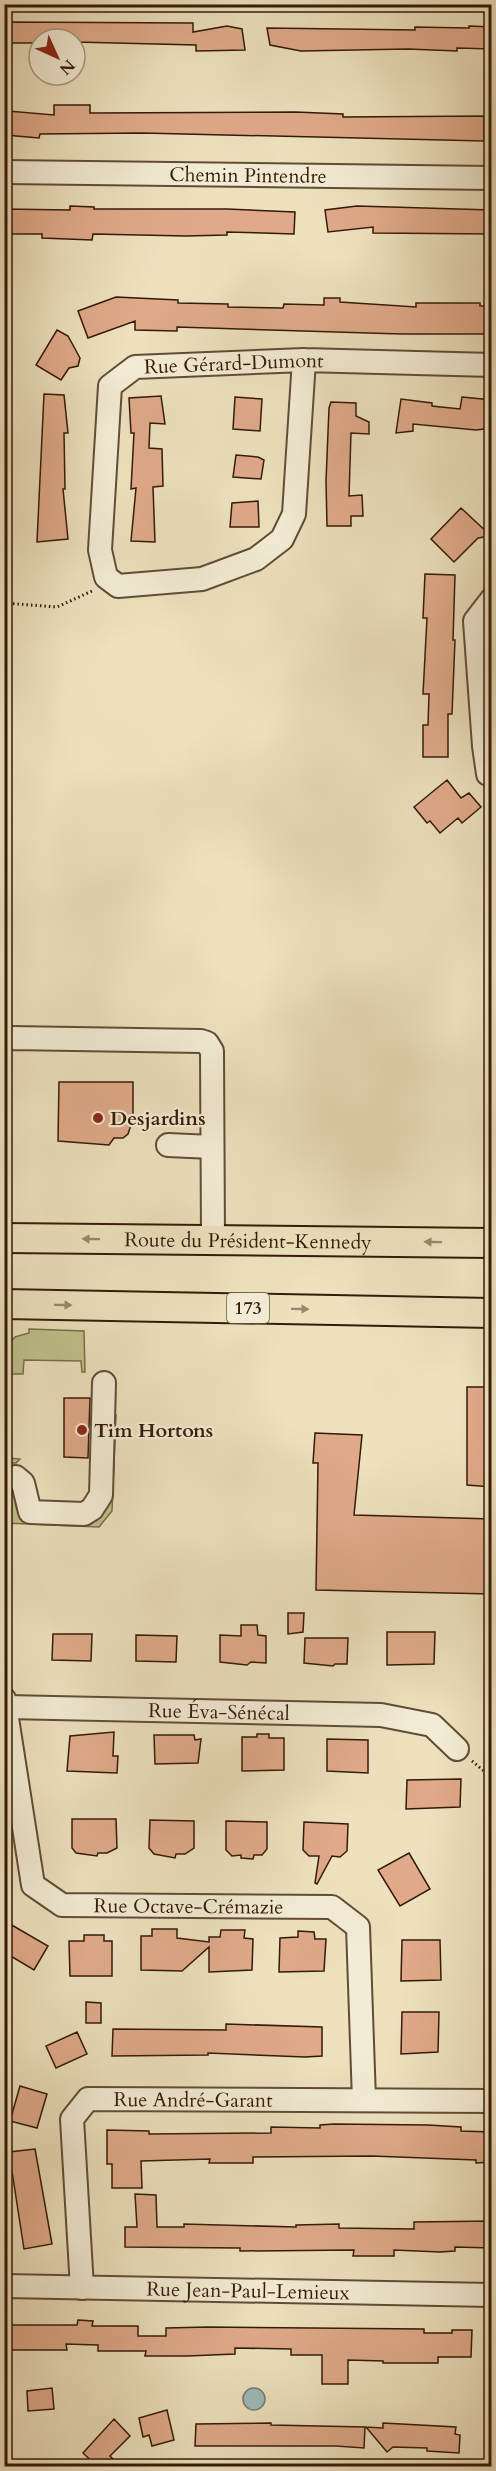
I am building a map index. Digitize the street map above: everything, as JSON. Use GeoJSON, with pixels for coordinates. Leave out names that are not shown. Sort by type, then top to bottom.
{"type":"FeatureCollection","features":[{"type":"Feature","properties":{"kind":"main road","name":"Route du Président-Kennedy"},"geometry":{"type":"LineString","coordinates":[[4,1238],[492,1243]]}},
{"type":"Feature","properties":{"kind":"main road","name":"173"},"geometry":{"type":"LineString","coordinates":[[4,1304],[492,1313]]}},
{"type":"Feature","properties":{"kind":"street","name":"Chemin Pintendre"},"geometry":{"type":"LineString","coordinates":[[4,172],[492,178]]}},
{"type":"Feature","properties":{"kind":"street","name":"Rue Gérard-Dumont"},"geometry":{"type":"LineString","coordinates":[[106,577],[100,550],[110,386],[135,367],[304,360],[492,365]]}},
{"type":"Feature","properties":{"kind":"street"},"geometry":{"type":"LineString","coordinates":[[106,577],[118,586],[202,579],[256,559],[282,539],[294,514],[304,360]]}},
{"type":"Feature","properties":{"kind":"street"},"geometry":{"type":"LineString","coordinates":[[492,599],[475,621],[484,746],[488,774],[492,775]]}},
{"type":"Feature","properties":{"kind":"street"},"geometry":{"type":"LineString","coordinates":[[4,1041],[11,1038],[201,1041],[207,1043],[212,1051],[213,1240]]}},
{"type":"Feature","properties":{"kind":"street"},"geometry":{"type":"LineString","coordinates":[[168,1145],[212,1147]]}},
{"type":"Feature","properties":{"kind":"street"},"geometry":{"type":"LineString","coordinates":[[24,1477],[23,1483],[30,1512],[84,1515],[97,1502],[101,1488],[104,1383]]}},
{"type":"Feature","properties":{"kind":"street","name":"Rue Éva-Sénécal"},"geometry":{"type":"LineString","coordinates":[[5,1703],[381,1715],[432,1725],[457,1749]]}},
{"type":"Feature","properties":{"kind":"street","name":"Rue Octave-Crémazie"},"geometry":{"type":"LineString","coordinates":[[5,1703],[33,1885],[62,1905],[332,1907],[358,1927],[364,2100]]}},
{"type":"Feature","properties":{"kind":"street","name":"Rue André-Garant"},"geometry":{"type":"LineString","coordinates":[[82,2288],[72,2119],[88,2099],[492,2101]]}},
{"type":"Feature","properties":{"kind":"street","name":"Rue Jean-Paul-Lemieux"},"geometry":{"type":"LineString","coordinates":[[4,2286],[492,2295]]}},
{"type":"Feature","properties":{"kind":"path"},"geometry":{"type":"LineString","coordinates":[[4,603],[57,607],[91,592],[106,577]]}},
{"type":"Feature","properties":{"kind":"path"},"geometry":{"type":"LineString","coordinates":[[457,1749],[492,1778]]}},
{"type":"Feature","properties":{"kind":"green space"},"geometry":{"type":"Polygon","coordinates":[[[29,1329],[84,1331],[85,1372],[82,1372],[81,1361],[24,1360],[23,1374],[10,1374],[9,1458],[20,1459],[16,1463],[5,1463],[5,1348],[15,1337],[29,1333],[29,1329]]]}},
{"type":"Feature","properties":{"kind":"green space"},"geometry":{"type":"Polygon","coordinates":[[[113,1415],[116,1415],[112,1511],[99,1527],[5,1523],[4,1482],[16,1482],[25,1509],[85,1519],[113,1415]]]}},
{"type":"Feature","properties":{"kind":"water"},"geometry":{"type":"Polygon","coordinates":[[[254,2388],[262,2391],[265,2399],[262,2407],[254,2410],[246,2407],[243,2399],[246,2391],[254,2388]]]}},
{"type":"Feature","properties":{"kind":"building"},"geometry":{"type":"Polygon","coordinates":[[[4,22],[193,23],[193,32],[227,26],[242,29],[245,50],[196,51],[196,45],[87,42],[87,27],[27,27],[27,43],[4,43],[4,22]]]}},
{"type":"Feature","properties":{"kind":"building"},"geometry":{"type":"Polygon","coordinates":[[[469,26],[492,27],[492,49],[301,51],[270,45],[267,28],[415,30],[415,27],[469,28],[469,26]]]}},
{"type":"Feature","properties":{"kind":"building"},"geometry":{"type":"Polygon","coordinates":[[[54,105],[90,105],[90,113],[296,112],[343,114],[343,117],[484,116],[484,141],[142,133],[40,134],[39,138],[5,135],[8,111],[54,115],[54,105]]]}},
{"type":"Feature","properties":{"kind":"building"},"geometry":{"type":"Polygon","coordinates":[[[70,206],[94,207],[94,209],[227,209],[295,212],[294,234],[227,232],[227,235],[186,236],[93,234],[92,240],[42,238],[42,234],[4,234],[4,209],[70,210],[70,206]]]}},
{"type":"Feature","properties":{"kind":"building"},"geometry":{"type":"Polygon","coordinates":[[[357,206],[492,210],[492,234],[373,233],[373,227],[328,232],[325,210],[357,206]]]}},
{"type":"Feature","properties":{"kind":"building"},"geometry":{"type":"Polygon","coordinates":[[[116,297],[178,300],[178,303],[228,304],[228,307],[283,308],[284,304],[324,305],[324,298],[340,298],[340,302],[416,307],[416,303],[480,303],[480,306],[492,306],[492,334],[401,334],[177,327],[177,331],[135,330],[135,321],[88,338],[78,311],[116,297]]]}},
{"type":"Feature","properties":{"kind":"building"},"geometry":{"type":"Polygon","coordinates":[[[57,330],[68,336],[80,358],[78,366],[69,368],[61,380],[36,365],[57,330]]]}},
{"type":"Feature","properties":{"kind":"building"},"geometry":{"type":"Polygon","coordinates":[[[44,394],[64,395],[68,433],[64,433],[65,489],[63,489],[68,539],[37,542],[44,394]]]}},
{"type":"Feature","properties":{"kind":"building"},"geometry":{"type":"Polygon","coordinates":[[[161,396],[165,424],[150,423],[149,448],[162,449],[163,486],[153,487],[155,542],[131,541],[136,488],[131,489],[134,433],[131,433],[129,398],[161,396]]]}},
{"type":"Feature","properties":{"kind":"building"},"geometry":{"type":"Polygon","coordinates":[[[235,397],[262,399],[260,431],[233,429],[235,397]]]}},
{"type":"Feature","properties":{"kind":"building"},"geometry":{"type":"Polygon","coordinates":[[[462,397],[492,400],[492,428],[476,430],[413,424],[413,431],[396,433],[401,399],[460,409],[462,397]]]}},
{"type":"Feature","properties":{"kind":"building"},"geometry":{"type":"Polygon","coordinates":[[[331,402],[356,403],[356,416],[369,422],[369,434],[351,433],[349,496],[362,495],[363,516],[351,516],[351,526],[327,526],[326,481],[331,402]]]}},
{"type":"Feature","properties":{"kind":"building"},"geometry":{"type":"Polygon","coordinates":[[[236,455],[258,457],[264,460],[261,479],[233,477],[236,455]]]}},
{"type":"Feature","properties":{"kind":"building"},"geometry":{"type":"Polygon","coordinates":[[[258,501],[259,527],[230,527],[232,503],[258,501]]]}},
{"type":"Feature","properties":{"kind":"building"},"geometry":{"type":"Polygon","coordinates":[[[461,508],[491,536],[478,538],[454,562],[431,539],[461,508]]]}},
{"type":"Feature","properties":{"kind":"building"},"geometry":{"type":"Polygon","coordinates":[[[425,574],[455,575],[453,640],[455,640],[452,714],[448,714],[448,757],[423,757],[423,725],[428,725],[429,694],[423,694],[427,618],[423,618],[425,574]]]}},
{"type":"Feature","properties":{"kind":"building"},"geometry":{"type":"Polygon","coordinates":[[[447,780],[461,798],[469,793],[481,807],[462,823],[458,818],[440,833],[430,821],[427,823],[414,807],[447,780]]]}},
{"type":"Feature","properties":{"kind":"building"},"geometry":{"type":"Polygon","coordinates":[[[59,1082],[133,1082],[133,1119],[128,1134],[123,1138],[114,1138],[109,1145],[58,1141],[59,1082]]]}},
{"type":"Feature","properties":{"kind":"building"},"geometry":{"type":"Polygon","coordinates":[[[467,1387],[492,1387],[492,1487],[467,1485],[467,1387]]]}},
{"type":"Feature","properties":{"kind":"building"},"geometry":{"type":"Polygon","coordinates":[[[64,1398],[90,1398],[88,1458],[64,1457],[64,1398]]]}},
{"type":"Feature","properties":{"kind":"building"},"geometry":{"type":"Polygon","coordinates":[[[315,1433],[362,1435],[354,1515],[492,1519],[492,1594],[316,1590],[318,1463],[313,1463],[315,1433]]]}},
{"type":"Feature","properties":{"kind":"building"},"geometry":{"type":"Polygon","coordinates":[[[288,1613],[304,1613],[303,1632],[288,1634],[288,1613]]]}},
{"type":"Feature","properties":{"kind":"building"},"geometry":{"type":"Polygon","coordinates":[[[241,1625],[257,1625],[258,1635],[266,1636],[266,1663],[251,1662],[247,1665],[220,1662],[220,1635],[241,1636],[241,1625]]]}},
{"type":"Feature","properties":{"kind":"building"},"geometry":{"type":"Polygon","coordinates":[[[387,1632],[435,1632],[434,1664],[387,1665],[387,1632]]]}},
{"type":"Feature","properties":{"kind":"building"},"geometry":{"type":"Polygon","coordinates":[[[53,1634],[92,1634],[91,1661],[52,1660],[53,1634]]]}},
{"type":"Feature","properties":{"kind":"building"},"geometry":{"type":"Polygon","coordinates":[[[136,1635],[177,1636],[176,1662],[136,1661],[136,1635]]]}},
{"type":"Feature","properties":{"kind":"building"},"geometry":{"type":"Polygon","coordinates":[[[305,1638],[348,1638],[347,1664],[333,1666],[304,1663],[305,1638]]]}},
{"type":"Feature","properties":{"kind":"building"},"geometry":{"type":"Polygon","coordinates":[[[114,1732],[113,1756],[118,1756],[117,1773],[67,1771],[70,1736],[114,1732]]]}},
{"type":"Feature","properties":{"kind":"building"},"geometry":{"type":"Polygon","coordinates":[[[257,1734],[269,1734],[269,1738],[284,1738],[284,1770],[242,1771],[242,1737],[257,1737],[257,1734]]]}},
{"type":"Feature","properties":{"kind":"building"},"geometry":{"type":"Polygon","coordinates":[[[154,1735],[194,1735],[195,1740],[201,1739],[198,1763],[155,1764],[154,1735]]]}},
{"type":"Feature","properties":{"kind":"building"},"geometry":{"type":"Polygon","coordinates":[[[327,1739],[368,1740],[368,1773],[327,1771],[327,1739]]]}},
{"type":"Feature","properties":{"kind":"building"},"geometry":{"type":"Polygon","coordinates":[[[461,1779],[460,1807],[406,1809],[407,1780],[461,1779]]]}},
{"type":"Feature","properties":{"kind":"building"},"geometry":{"type":"Polygon","coordinates":[[[72,1819],[116,1819],[117,1848],[107,1853],[98,1853],[97,1856],[76,1853],[72,1848],[72,1819]]]}},
{"type":"Feature","properties":{"kind":"building"},"geometry":{"type":"Polygon","coordinates":[[[150,1820],[194,1821],[194,1848],[185,1854],[176,1854],[175,1858],[154,1854],[149,1848],[150,1820]]]}},
{"type":"Feature","properties":{"kind":"building"},"geometry":{"type":"Polygon","coordinates":[[[226,1821],[267,1822],[267,1849],[262,1855],[254,1855],[253,1859],[241,1858],[241,1855],[232,1856],[226,1850],[226,1821]]]}},
{"type":"Feature","properties":{"kind":"building"},"geometry":{"type":"Polygon","coordinates":[[[304,1822],[348,1824],[347,1851],[340,1857],[332,1856],[317,1884],[315,1883],[319,1856],[309,1856],[303,1850],[304,1822]]]}},
{"type":"Feature","properties":{"kind":"building"},"geometry":{"type":"Polygon","coordinates":[[[409,1853],[430,1889],[400,1906],[378,1870],[409,1853]]]}},
{"type":"Feature","properties":{"kind":"building"},"geometry":{"type":"Polygon","coordinates":[[[10,1924],[48,1946],[34,1970],[4,1952],[4,1933],[10,1924]]]}},
{"type":"Feature","properties":{"kind":"building"},"geometry":{"type":"Polygon","coordinates":[[[152,1929],[177,1929],[177,1938],[209,1942],[209,1937],[220,1937],[221,1930],[245,1930],[244,1938],[253,1939],[252,1970],[209,1972],[209,1947],[182,1971],[141,1970],[141,1936],[152,1936],[152,1929]]]}},
{"type":"Feature","properties":{"kind":"building"},"geometry":{"type":"Polygon","coordinates":[[[298,1931],[314,1932],[315,1939],[326,1939],[324,1971],[279,1972],[280,1938],[298,1937],[298,1931]]]}},
{"type":"Feature","properties":{"kind":"building"},"geometry":{"type":"Polygon","coordinates":[[[84,1935],[104,1935],[104,1941],[112,1941],[112,1976],[70,1976],[69,1941],[84,1941],[84,1935]]]}},
{"type":"Feature","properties":{"kind":"building"},"geometry":{"type":"Polygon","coordinates":[[[402,1940],[440,1940],[441,1980],[401,1981],[402,1940]]]}},
{"type":"Feature","properties":{"kind":"building"},"geometry":{"type":"Polygon","coordinates":[[[86,2002],[101,2003],[101,2023],[86,2023],[86,2002]]]}},
{"type":"Feature","properties":{"kind":"building"},"geometry":{"type":"Polygon","coordinates":[[[402,2012],[439,2012],[438,2052],[401,2054],[402,2012]]]}},
{"type":"Feature","properties":{"kind":"building"},"geometry":{"type":"Polygon","coordinates":[[[226,2024],[322,2027],[322,2056],[208,2053],[208,2055],[112,2056],[113,2029],[226,2030],[226,2024]]]}},
{"type":"Feature","properties":{"kind":"building"},"geometry":{"type":"Polygon","coordinates":[[[77,2032],[87,2054],[56,2068],[46,2046],[77,2032]]]}},
{"type":"Feature","properties":{"kind":"building"},"geometry":{"type":"Polygon","coordinates":[[[20,2086],[47,2094],[37,2128],[10,2121],[20,2086]]]}},
{"type":"Feature","properties":{"kind":"building"},"geometry":{"type":"Polygon","coordinates":[[[320,2125],[428,2125],[461,2127],[461,2131],[492,2132],[492,2162],[372,2156],[253,2157],[253,2163],[209,2163],[210,2159],[141,2161],[142,2188],[112,2188],[112,2164],[107,2164],[107,2130],[149,2131],[149,2134],[271,2133],[271,2127],[320,2128],[320,2125]]]}},
{"type":"Feature","properties":{"kind":"building"},"geometry":{"type":"Polygon","coordinates":[[[35,2149],[52,2244],[24,2249],[9,2152],[35,2149]]]}},
{"type":"Feature","properties":{"kind":"building"},"geometry":{"type":"Polygon","coordinates":[[[135,2194],[156,2195],[157,2227],[184,2227],[184,2224],[296,2227],[296,2225],[339,2224],[339,2228],[414,2229],[414,2222],[492,2221],[492,2248],[455,2247],[455,2251],[440,2252],[394,2250],[394,2256],[353,2256],[354,2250],[240,2251],[240,2248],[125,2247],[125,2227],[137,2227],[135,2194]]]}},
{"type":"Feature","properties":{"kind":"building"},"geometry":{"type":"Polygon","coordinates":[[[78,2320],[93,2321],[92,2326],[138,2326],[138,2336],[166,2336],[166,2328],[208,2327],[424,2329],[424,2333],[472,2330],[471,2357],[438,2357],[438,2363],[383,2363],[383,2361],[348,2360],[348,2384],[322,2384],[322,2355],[291,2355],[291,2349],[235,2348],[235,2354],[187,2356],[145,2356],[146,2351],[98,2351],[98,2345],[66,2344],[67,2350],[4,2350],[4,2325],[77,2325],[78,2320]]]}},
{"type":"Feature","properties":{"kind":"building"},"geometry":{"type":"Polygon","coordinates":[[[52,2388],[54,2409],[28,2411],[27,2391],[52,2388]]]}},
{"type":"Feature","properties":{"kind":"building"},"geometry":{"type":"Polygon","coordinates":[[[167,2410],[174,2440],[152,2446],[149,2435],[143,2437],[139,2418],[167,2410]]]}},
{"type":"Feature","properties":{"kind":"building"},"geometry":{"type":"Polygon","coordinates":[[[114,2419],[130,2436],[110,2456],[120,2466],[97,2466],[83,2453],[114,2419]]]}},
{"type":"Feature","properties":{"kind":"building"},"geometry":{"type":"Polygon","coordinates":[[[271,2423],[271,2425],[365,2427],[364,2448],[195,2446],[196,2424],[271,2423]]]}},
{"type":"Feature","properties":{"kind":"building"},"geometry":{"type":"Polygon","coordinates":[[[383,2423],[456,2427],[455,2434],[460,2435],[459,2453],[427,2451],[427,2448],[393,2447],[387,2452],[366,2427],[383,2428],[383,2423]]]}},
{"type":"Feature","properties":{"kind":"place","name":"Desjardins"},"geometry":{"type":"Point","coordinates":[98,1118]}},
{"type":"Feature","properties":{"kind":"place","name":"Tim Hortons"},"geometry":{"type":"Point","coordinates":[82,1430]}}]}
